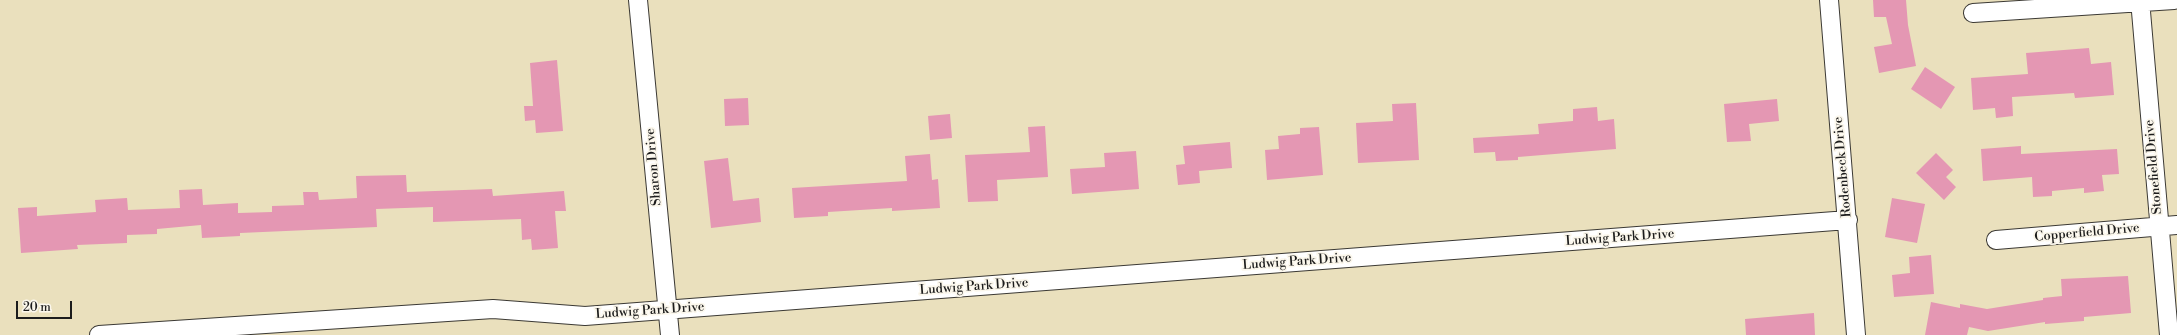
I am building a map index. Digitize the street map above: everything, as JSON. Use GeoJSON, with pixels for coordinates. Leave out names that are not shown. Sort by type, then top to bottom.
{"type":"FeatureCollection","features":[{"type":"Feature","properties":{"kind":"street","name":"Sharon Drive"},"geometry":{"type":"LineString","coordinates":[[638,0],[670,335]]}},
{"type":"Feature","properties":{"kind":"street","name":"Rodenbeck Drive"},"geometry":{"type":"LineString","coordinates":[[1829,0],[1848,220],[1856,335]]}},
{"type":"Feature","properties":{"kind":"street"},"geometry":{"type":"LineString","coordinates":[[1972,13],[2174,0]]}},
{"type":"Feature","properties":{"kind":"street","name":"Stonefield Drive"},"geometry":{"type":"LineString","coordinates":[[2140,1],[2168,226],[2169,335]]}},
{"type":"Feature","properties":{"kind":"street","name":"Ludwig Park Drive"},"geometry":{"type":"LineString","coordinates":[[99,335],[493,309],[585,316],[1848,220]]}},
{"type":"Feature","properties":{"kind":"street","name":"Copperfield Drive"},"geometry":{"type":"LineString","coordinates":[[1996,240],[2168,226]]}},
{"type":"Feature","properties":{"kind":"building"},"geometry":{"type":"Polygon","coordinates":[[[1873,0],[1906,0],[1908,25],[1916,66],[1879,73],[1874,47],[1892,44],[1886,17],[1874,17],[1873,0]]]}},
{"type":"Feature","properties":{"kind":"building"},"geometry":{"type":"Polygon","coordinates":[[[2089,48],[2091,64],[2111,62],[2114,95],[2075,98],[2074,93],[2012,97],[2013,116],[1996,118],[1995,108],[1973,110],[1971,78],[2028,74],[2026,53],[2089,48]]]}},
{"type":"Feature","properties":{"kind":"building"},"geometry":{"type":"Polygon","coordinates":[[[557,60],[563,131],[536,133],[535,120],[525,121],[524,106],[533,106],[530,63],[557,60]]]}},
{"type":"Feature","properties":{"kind":"building"},"geometry":{"type":"Polygon","coordinates":[[[1925,67],[1955,87],[1941,109],[1911,89],[1925,67]]]}},
{"type":"Feature","properties":{"kind":"building"},"geometry":{"type":"Polygon","coordinates":[[[748,98],[749,125],[725,126],[724,99],[748,98]]]}},
{"type":"Feature","properties":{"kind":"building"},"geometry":{"type":"Polygon","coordinates":[[[1777,99],[1779,121],[1749,124],[1751,141],[1727,142],[1724,104],[1777,99]]]}},
{"type":"Feature","properties":{"kind":"building"},"geometry":{"type":"Polygon","coordinates":[[[1416,103],[1419,160],[1358,163],[1356,123],[1393,121],[1392,104],[1416,103]]]}},
{"type":"Feature","properties":{"kind":"building"},"geometry":{"type":"Polygon","coordinates":[[[1597,107],[1598,121],[1614,119],[1616,149],[1518,157],[1518,160],[1496,161],[1495,152],[1474,153],[1473,138],[1539,134],[1538,124],[1573,121],[1573,109],[1597,107]]]}},
{"type":"Feature","properties":{"kind":"building"},"geometry":{"type":"Polygon","coordinates":[[[950,114],[952,138],[930,140],[928,116],[950,114]]]}},
{"type":"Feature","properties":{"kind":"building"},"geometry":{"type":"Polygon","coordinates":[[[1045,126],[1048,177],[997,180],[998,201],[968,202],[965,155],[1030,152],[1028,127],[1045,126]]]}},
{"type":"Feature","properties":{"kind":"building"},"geometry":{"type":"Polygon","coordinates":[[[1319,127],[1323,175],[1267,180],[1265,150],[1279,149],[1278,136],[1300,134],[1300,128],[1319,127]]]}},
{"type":"Feature","properties":{"kind":"building"},"geometry":{"type":"Polygon","coordinates":[[[1230,142],[1232,168],[1199,171],[1200,183],[1178,185],[1176,165],[1185,164],[1183,146],[1230,142]]]}},
{"type":"Feature","properties":{"kind":"building"},"geometry":{"type":"Polygon","coordinates":[[[2021,146],[2021,154],[2117,149],[2119,174],[2102,175],[2104,191],[2084,193],[2084,188],[2052,191],[2052,196],[2033,197],[2032,177],[1983,181],[1981,149],[2021,146]]]}},
{"type":"Feature","properties":{"kind":"building"},"geometry":{"type":"Polygon","coordinates":[[[1136,151],[1139,189],[1072,194],[1070,169],[1105,167],[1104,153],[1136,151]]]}},
{"type":"Feature","properties":{"kind":"building"},"geometry":{"type":"Polygon","coordinates":[[[1936,153],[1953,170],[1946,177],[1956,187],[1944,200],[1916,173],[1936,153]]]}},
{"type":"Feature","properties":{"kind":"building"},"geometry":{"type":"Polygon","coordinates":[[[930,154],[932,180],[938,179],[940,208],[892,211],[892,208],[828,212],[828,216],[794,218],[792,188],[907,181],[905,156],[930,154]]]}},
{"type":"Feature","properties":{"kind":"building"},"geometry":{"type":"Polygon","coordinates":[[[728,158],[733,201],[759,198],[761,222],[711,228],[704,161],[728,158]]]}},
{"type":"Feature","properties":{"kind":"building"},"geometry":{"type":"Polygon","coordinates":[[[406,175],[407,192],[492,189],[493,196],[564,191],[566,211],[555,211],[558,248],[532,250],[531,239],[522,240],[521,219],[433,222],[433,207],[376,209],[377,227],[240,233],[240,236],[202,238],[201,225],[157,229],[157,234],[127,235],[127,243],[77,245],[78,249],[21,253],[18,208],[37,207],[37,216],[96,212],[95,200],[127,198],[128,210],[180,208],[179,190],[202,189],[203,205],[238,203],[238,213],[272,212],[272,206],[304,205],[303,192],[318,192],[319,200],[357,198],[356,176],[406,175]]]}},
{"type":"Feature","properties":{"kind":"building"},"geometry":{"type":"Polygon","coordinates":[[[1892,198],[1925,204],[1917,243],[1885,237],[1892,198]]]}},
{"type":"Feature","properties":{"kind":"building"},"geometry":{"type":"Polygon","coordinates":[[[1931,255],[1934,294],[1894,297],[1892,275],[1910,273],[1909,257],[1931,255]]]}},
{"type":"Feature","properties":{"kind":"building"},"geometry":{"type":"Polygon","coordinates":[[[2128,276],[2131,313],[2084,317],[2084,321],[2045,324],[2045,322],[1988,331],[1969,327],[1967,335],[1925,335],[1931,302],[1960,308],[1960,304],[1987,309],[2043,300],[2043,298],[2062,296],[2061,279],[2128,276]]]}},
{"type":"Feature","properties":{"kind":"building"},"geometry":{"type":"Polygon","coordinates":[[[1814,313],[1815,335],[1746,335],[1745,319],[1814,313]]]}}]}
